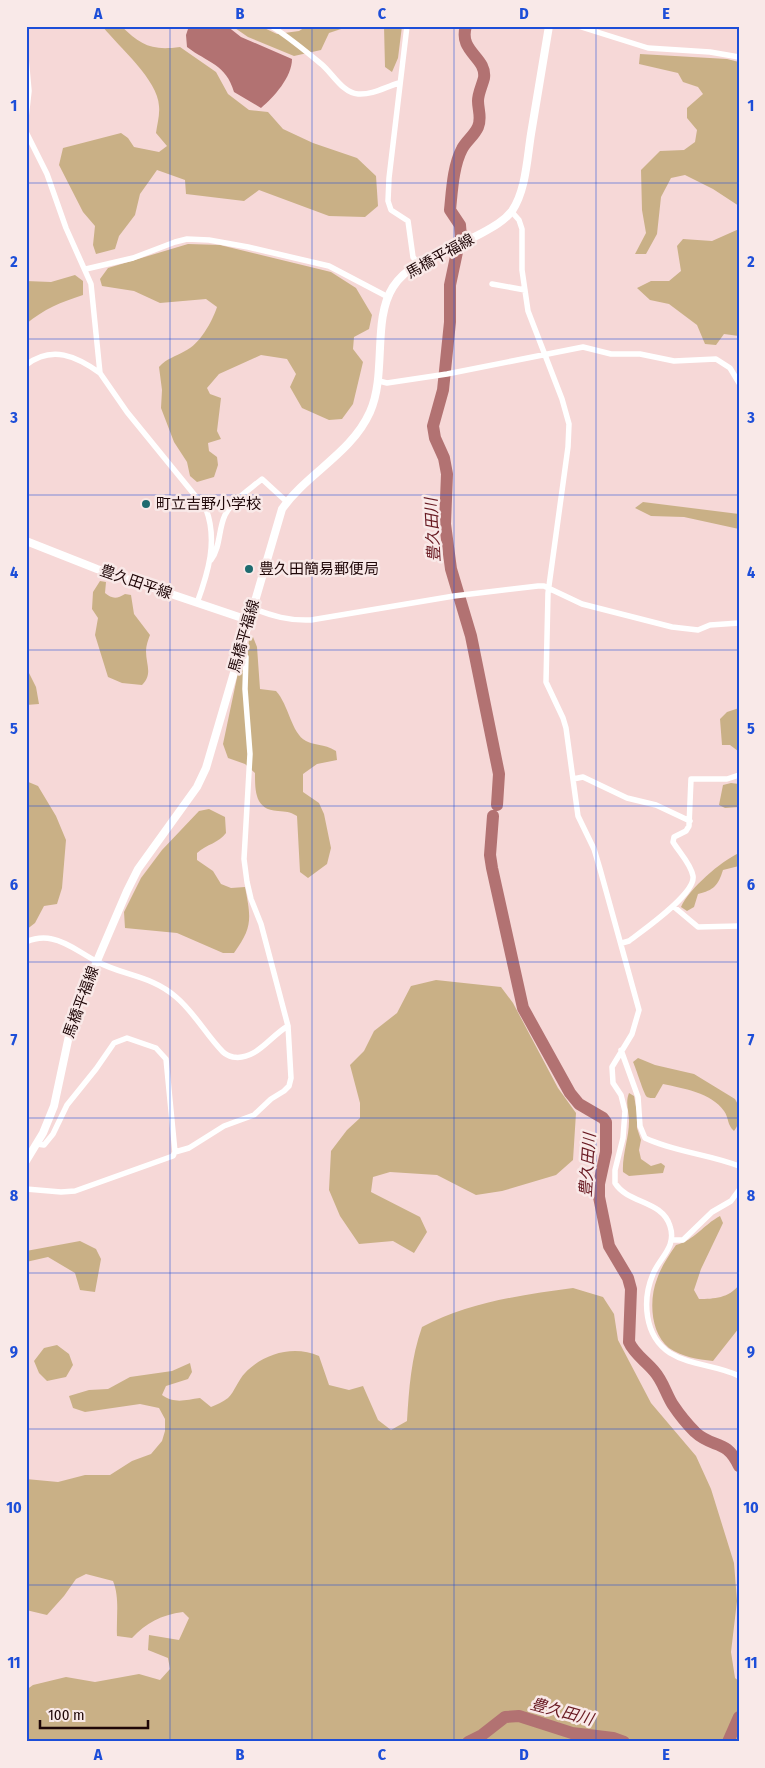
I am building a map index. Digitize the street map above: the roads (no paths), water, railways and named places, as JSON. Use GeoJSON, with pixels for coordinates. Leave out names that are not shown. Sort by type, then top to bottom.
{"type":"FeatureCollection","features":[{"type":"Feature","properties":{"kind":"main road","name":"馬橋平福線"},"geometry":{"type":"LineString","coordinates":[[26,1161],[54,1106],[69,1029],[96,961],[138,869],[197,787],[215,739],[274,529],[287,502],[294,493],[338,455],[360,430],[370,413],[379,381],[383,320],[388,297],[399,280],[419,265],[498,224],[511,211],[518,197],[524,176],[549,26]]}},
{"type":"Feature","properties":{"kind":"main road","name":"豊久田平線"},"geometry":{"type":"LineString","coordinates":[[26,541],[97,569],[248,620]]}},
{"type":"Feature","properties":{"kind":"street"},"geometry":{"type":"LineString","coordinates":[[271,26],[299,45],[307,54],[321,63],[347,90],[355,94],[378,91],[399,83]]}},
{"type":"Feature","properties":{"kind":"street"},"geometry":{"type":"LineString","coordinates":[[407,26],[399,83],[388,202],[391,210],[408,221],[413,257],[419,265]]}},
{"type":"Feature","properties":{"kind":"street"},"geometry":{"type":"LineString","coordinates":[[578,26],[648,48],[710,52],[739,57]]}},
{"type":"Feature","properties":{"kind":"street"},"geometry":{"type":"LineString","coordinates":[[26,58],[29,92],[26,118]]}},
{"type":"Feature","properties":{"kind":"street"},"geometry":{"type":"LineString","coordinates":[[26,132],[47,174],[66,228],[86,270],[93,295],[94,326],[100,373]]}},
{"type":"Feature","properties":{"kind":"street"},"geometry":{"type":"LineString","coordinates":[[511,211],[519,220],[522,229],[522,270],[528,311],[562,399],[569,424],[568,447],[549,588],[546,682],[563,718],[578,816],[594,849],[622,943],[639,1010],[632,1034],[612,1067],[612,1076],[616,1090],[622,1095],[625,1111],[623,1138],[615,1170],[615,1182],[627,1194],[656,1208],[665,1216],[670,1224],[672,1240],[653,1273],[649,1288],[647,1317],[653,1335],[668,1352],[680,1358],[739,1376]]}},
{"type":"Feature","properties":{"kind":"street"},"geometry":{"type":"LineString","coordinates":[[86,270],[133,258],[175,242],[209,240],[329,266],[388,297]]}},
{"type":"Feature","properties":{"kind":"street"},"geometry":{"type":"LineString","coordinates":[[492,284],[525,290]]}},
{"type":"Feature","properties":{"kind":"street"},"geometry":{"type":"LineString","coordinates":[[379,381],[387,383],[444,375],[583,347],[611,354],[640,354],[674,361],[716,359],[730,368],[739,383]]}},
{"type":"Feature","properties":{"kind":"street"},"geometry":{"type":"LineString","coordinates":[[26,365],[36,357],[49,354],[68,355],[100,373],[127,412],[206,510],[210,528],[211,560]]}},
{"type":"Feature","properties":{"kind":"street"},"geometry":{"type":"LineString","coordinates":[[198,603],[211,560],[218,549],[225,516],[234,502],[262,479],[287,502]]}},
{"type":"Feature","properties":{"kind":"street"},"geometry":{"type":"LineString","coordinates":[[252,608],[294,621],[456,596],[538,586],[549,588],[582,604],[672,627],[698,630],[710,625],[739,623]]}},
{"type":"Feature","properties":{"kind":"street"},"geometry":{"type":"LineString","coordinates":[[26,1189],[61,1192],[75,1191],[166,1160],[173,1156],[175,1152],[189,1148],[224,1126],[254,1115],[289,1086],[292,1062],[288,1026],[261,924],[251,899],[244,859],[250,754],[245,689],[246,657],[240,649]]}},
{"type":"Feature","properties":{"kind":"street"},"geometry":{"type":"LineString","coordinates":[[622,943],[629,942],[673,906],[688,889],[693,877],[673,842],[677,834],[686,831],[690,821],[692,779],[726,779],[739,775]]}},
{"type":"Feature","properties":{"kind":"street"},"geometry":{"type":"LineString","coordinates":[[573,779],[583,777],[607,790],[627,798],[656,805],[690,821]]}},
{"type":"Feature","properties":{"kind":"street"},"geometry":{"type":"LineString","coordinates":[[673,906],[698,927],[739,926]]}},
{"type":"Feature","properties":{"kind":"street"},"geometry":{"type":"LineString","coordinates":[[26,942],[42,938],[59,941],[96,961],[160,985],[198,1019],[224,1054],[233,1057],[245,1056],[259,1050],[280,1030],[288,1026]]}},
{"type":"Feature","properties":{"kind":"street"},"geometry":{"type":"LineString","coordinates":[[36,1144],[44,1145],[53,1134],[67,1105],[96,1070],[114,1043],[127,1038],[156,1048],[166,1058],[175,1152]]}},
{"type":"Feature","properties":{"kind":"street"},"geometry":{"type":"LineString","coordinates":[[621,1050],[638,1097],[640,1126],[645,1138],[674,1148],[718,1158],[739,1166]]}},
{"type":"Feature","properties":{"kind":"street"},"geometry":{"type":"LineString","coordinates":[[672,1240],[683,1240],[712,1212],[731,1201],[739,1190]]}},
{"type":"Feature","properties":{"kind":"waterway","name":"豊久田川"},"geometry":{"type":"LineString","coordinates":[[461,237],[460,225],[450,210],[453,179],[462,149],[479,124],[478,98],[484,78],[484,71],[466,42],[466,26]]}},
{"type":"Feature","properties":{"kind":"waterway","name":"豊久田川"},"geometry":{"type":"LineString","coordinates":[[457,252],[450,285],[450,322],[443,390],[433,426],[435,438],[444,458],[447,474],[445,524],[451,569],[471,636],[499,774],[497,805]]}},
{"type":"Feature","properties":{"kind":"waterway","name":"豊久田川"},"geometry":{"type":"LineString","coordinates":[[493,816],[490,855],[492,868],[523,1008],[570,1093],[579,1104],[603,1118],[606,1122],[606,1152],[599,1184],[599,1197],[609,1246],[628,1278],[631,1289],[629,1342],[657,1375],[673,1405],[689,1426],[708,1441],[724,1447],[734,1457],[739,1466]]}},
{"type":"Feature","properties":{"kind":"waterway","name":"豊久田川"},"geometry":{"type":"LineString","coordinates":[[468,1742],[482,1735],[505,1717],[519,1716],[572,1733],[613,1738],[624,1742]]}},
{"type":"Feature","properties":{"kind":"waterway","name":"豊久田川"},"geometry":{"type":"LineString","coordinates":[[728,1742],[739,1717]]}},
{"type":"Feature","properties":{"kind":"place","name":"町立吉野小学校"},"geometry":{"type":"Point","coordinates":[146,504]}},
{"type":"Feature","properties":{"kind":"place","name":"豊久田簡易郵便局"},"geometry":{"type":"Point","coordinates":[249,569]}}]}
